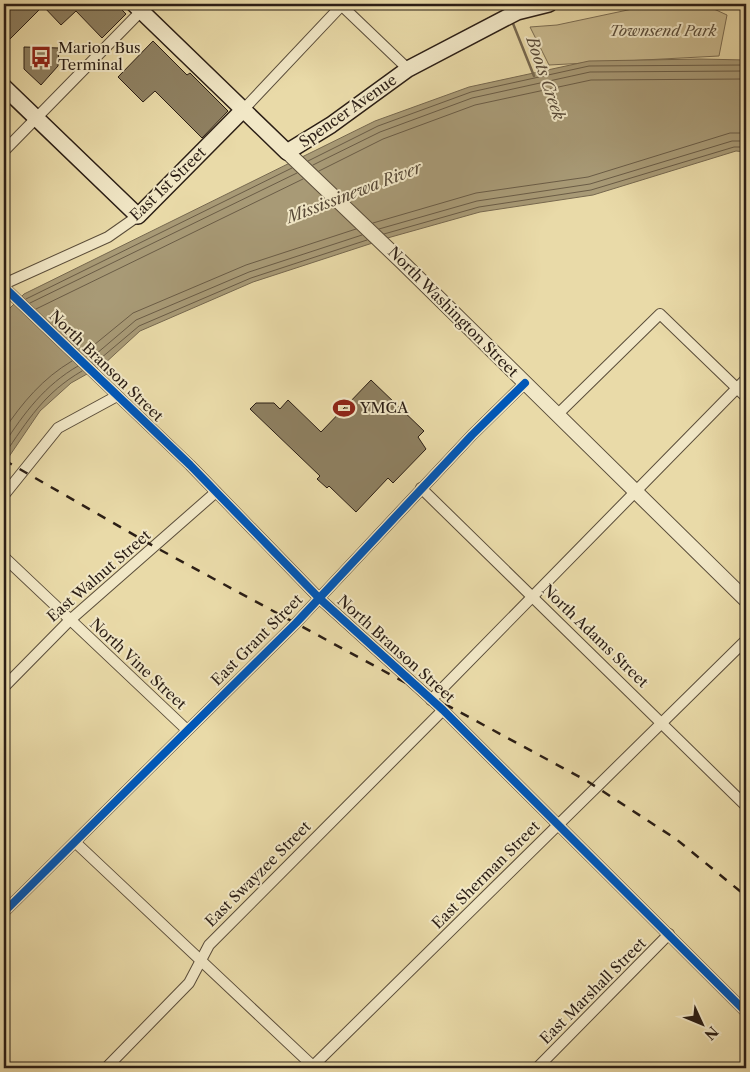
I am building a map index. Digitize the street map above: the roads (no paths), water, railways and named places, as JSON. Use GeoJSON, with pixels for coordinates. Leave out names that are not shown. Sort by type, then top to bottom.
{"type":"FeatureCollection","features":[{"type":"Feature","properties":{"kind":"main road","name":"Spencer Avenue"},"geometry":{"type":"LineString","coordinates":[[287,152],[331,125],[408,69],[504,18],[518,12],[549,4]]}},
{"type":"Feature","properties":{"kind":"main road","name":"North Washington Street"},"geometry":{"type":"LineString","coordinates":[[141,6],[242,110],[287,152]]}},
{"type":"Feature","properties":{"kind":"main road"},"geometry":{"type":"LineString","coordinates":[[4,87],[138,216]]}},
{"type":"Feature","properties":{"kind":"main road","name":"East 1st Street"},"geometry":{"type":"LineString","coordinates":[[138,216],[242,110]]}},
{"type":"Feature","properties":{"kind":"street"},"geometry":{"type":"LineString","coordinates":[[242,110],[341,4],[408,69]]}},
{"type":"Feature","properties":{"kind":"street"},"geometry":{"type":"LineString","coordinates":[[4,151],[141,6]]}},
{"type":"Feature","properties":{"kind":"street","name":"North Washington Street"},"geometry":{"type":"LineString","coordinates":[[287,152],[388,248],[746,600]]}},
{"type":"Feature","properties":{"kind":"street","name":"East 1st Street"},"geometry":{"type":"LineString","coordinates":[[4,286],[108,238],[138,216]]}},
{"type":"Feature","properties":{"kind":"street","name":"North Branson Street"},"geometry":{"type":"LineString","coordinates":[[4,286],[216,492],[319,598],[443,710],[746,1012]]}},
{"type":"Feature","properties":{"kind":"street"},"geometry":{"type":"LineString","coordinates":[[558,414],[660,314],[746,398]]}},
{"type":"Feature","properties":{"kind":"street"},"geometry":{"type":"LineString","coordinates":[[431,700],[746,380]]}},
{"type":"Feature","properties":{"kind":"street","name":"East Grant Street"},"geometry":{"type":"LineString","coordinates":[[4,912],[319,598],[421,488],[525,383]]}},
{"type":"Feature","properties":{"kind":"street"},"geometry":{"type":"LineString","coordinates":[[4,495],[58,428],[117,396]]}},
{"type":"Feature","properties":{"kind":"street","name":"North Adams Street"},"geometry":{"type":"LineString","coordinates":[[421,488],[746,806]]}},
{"type":"Feature","properties":{"kind":"street","name":"East Walnut Street"},"geometry":{"type":"LineString","coordinates":[[5,686],[69,621],[216,492]]}},
{"type":"Feature","properties":{"kind":"street","name":"North Vine Street"},"geometry":{"type":"LineString","coordinates":[[4,557],[69,621],[187,730]]}},
{"type":"Feature","properties":{"kind":"street","name":"East Sherman Street"},"geometry":{"type":"LineString","coordinates":[[313,1068],[746,640]]}},
{"type":"Feature","properties":{"kind":"street","name":"East Swayzee Street"},"geometry":{"type":"LineString","coordinates":[[106,1068],[189,983],[208,944],[443,710]]}},
{"type":"Feature","properties":{"kind":"street"},"geometry":{"type":"LineString","coordinates":[[75,842],[313,1068]]}},
{"type":"Feature","properties":{"kind":"street","name":"East Marshall Street"},"geometry":{"type":"LineString","coordinates":[[537,1068],[669,934]]}},
{"type":"Feature","properties":{"kind":"water","name":"Mississinewa River"},"geometry":{"type":"Polygon","coordinates":[[[746,60],[746,152],[736,151],[593,195],[480,212],[391,237],[253,282],[140,331],[103,365],[71,383],[40,411],[4,464],[4,314],[24,294],[375,121],[469,87],[589,61],[746,60]]]}},
{"type":"Feature","properties":{"kind":"waterway","name":"Boots Creek"},"geometry":{"type":"LineString","coordinates":[[504,4],[508,11]]}},
{"type":"Feature","properties":{"kind":"waterway","name":"Boots Creek"},"geometry":{"type":"LineString","coordinates":[[512,21],[534,76]]}},
{"type":"Feature","properties":{"kind":"railway"},"geometry":{"type":"LineString","coordinates":[[4,460],[155,547],[587,781],[676,839],[746,896]]}},
{"type":"Feature","properties":{"kind":"place","name":"Marion Bus Terminal"},"geometry":{"type":"Point","coordinates":[41,57]}},
{"type":"Feature","properties":{"kind":"place","name":"YMCA"},"geometry":{"type":"Point","coordinates":[344,408]}},
{"type":"Feature","properties":{"kind":"park label","name":"Townsend Park"},"geometry":{"type":"Point","coordinates":[663,31]}}]}
